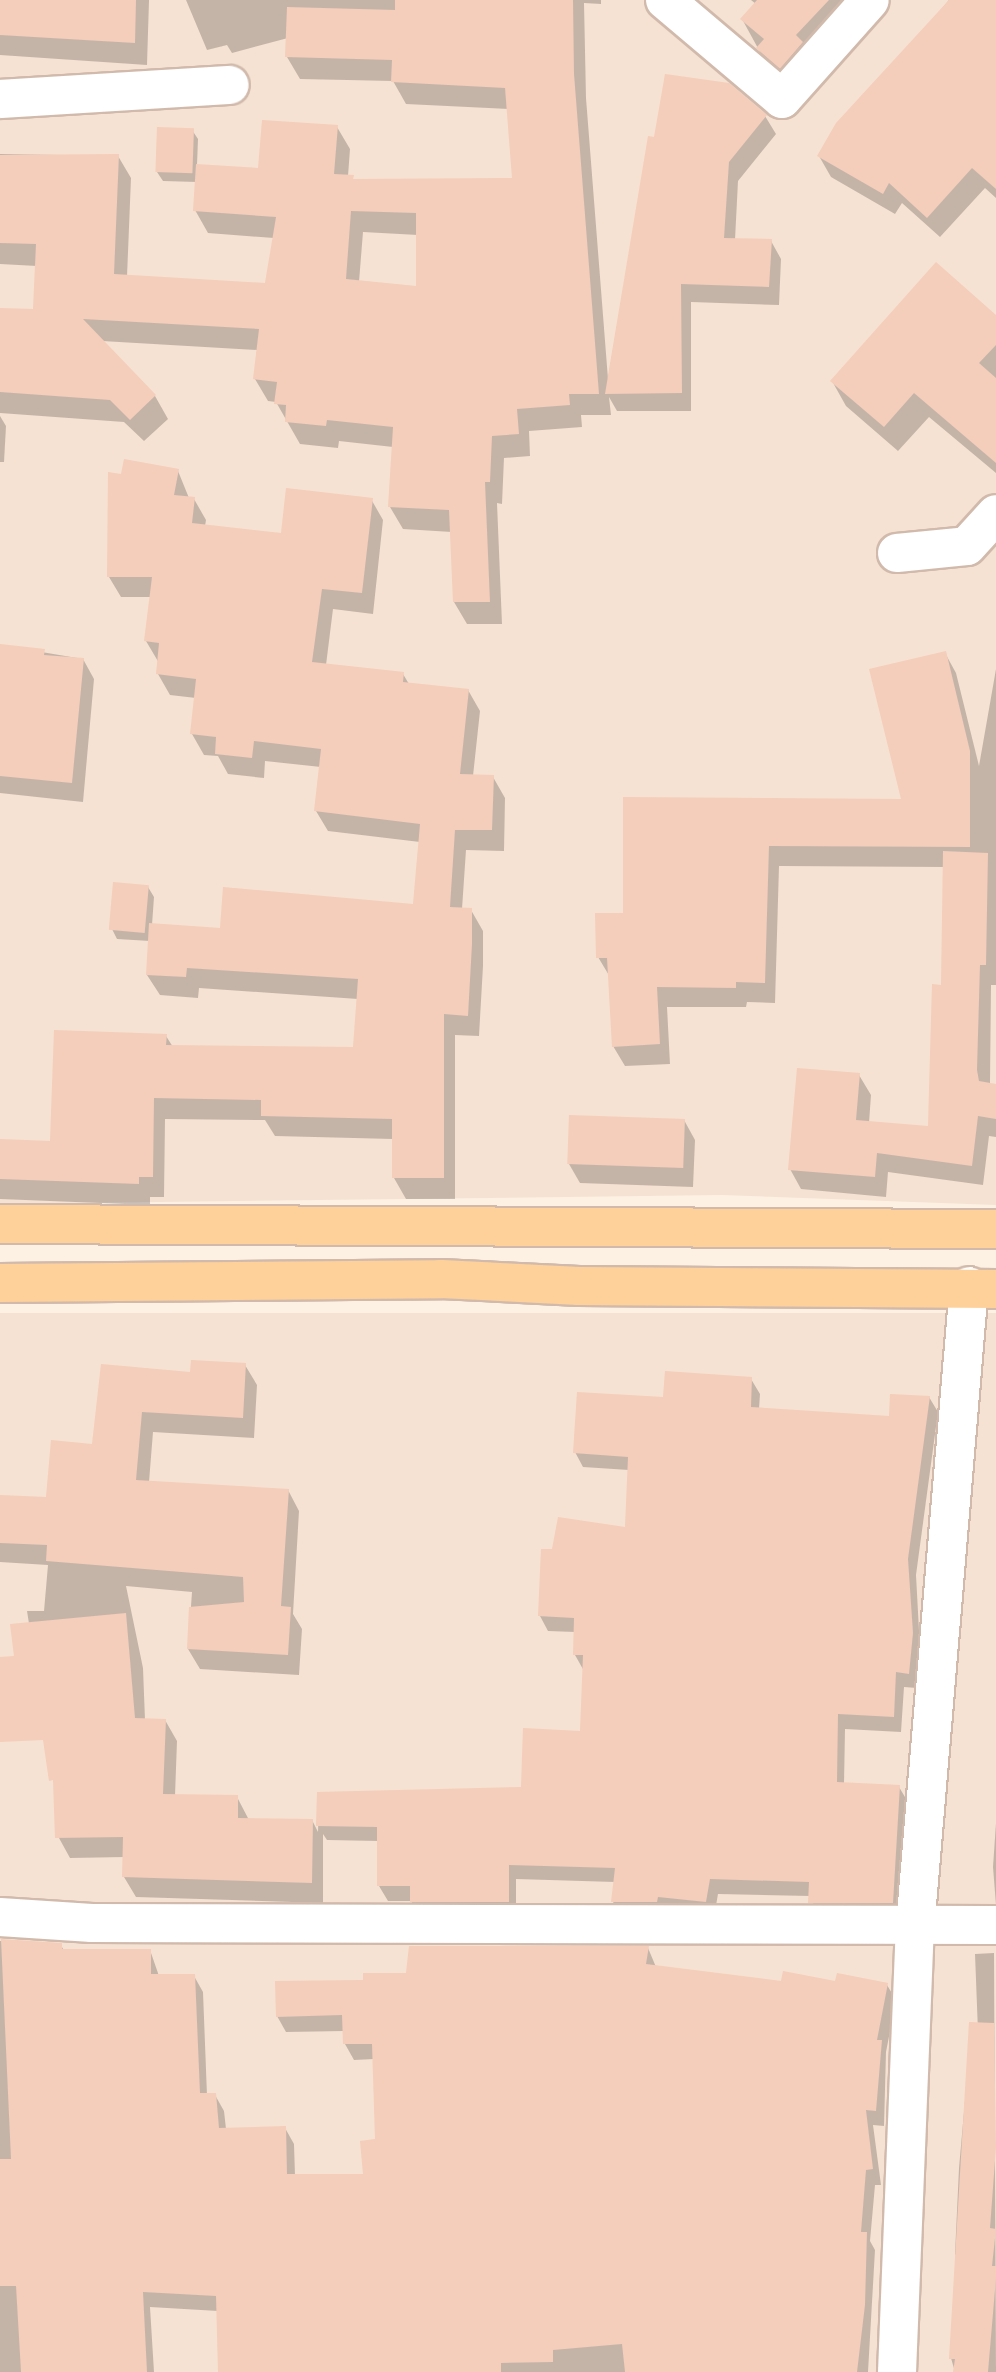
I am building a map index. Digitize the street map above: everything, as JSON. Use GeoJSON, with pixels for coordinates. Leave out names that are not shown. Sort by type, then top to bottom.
{"type":"FeatureCollection","features":[{"type":"Feature","properties":{"kind":"main road"},"geometry":{"type":"LineString","coordinates":[[0,1224],[996,1229]]}},
{"type":"Feature","properties":{"kind":"main road"},"geometry":{"type":"LineString","coordinates":[[0,1283],[441,1279],[579,1286],[982,1288]]}},
{"type":"Feature","properties":{"kind":"street"},"geometry":{"type":"LineString","coordinates":[[665,0],[782,99],[870,0]]}},
{"type":"Feature","properties":{"kind":"street"},"geometry":{"type":"LineString","coordinates":[[0,99],[230,85]]}},
{"type":"Feature","properties":{"kind":"street"},"geometry":{"type":"LineString","coordinates":[[897,553],[967,546],[996,514]]}},
{"type":"Feature","properties":{"kind":"street"},"geometry":{"type":"LineString","coordinates":[[897,2372],[915,1928],[982,1288]]}},
{"type":"Feature","properties":{"kind":"street"},"geometry":{"type":"LineString","coordinates":[[0,1917],[92,1923],[915,1928],[996,1925]]}},
{"type":"Feature","properties":{"kind":"shaded area"},"geometry":{"type":"Polygon","coordinates":[[[0,0],[996,0],[996,1205],[722,1195],[0,1204],[0,0]]]}},
{"type":"Feature","properties":{"kind":"shaded area"},"geometry":{"type":"Polygon","coordinates":[[[0,1313],[996,1313],[996,2372],[0,2372],[0,1313]]]}},
{"type":"Feature","properties":{"kind":"building"},"geometry":{"type":"Polygon","coordinates":[[[0,0],[136,0],[135,43],[0,35],[0,0]]]}},
{"type":"Feature","properties":{"kind":"building"},"geometry":{"type":"Polygon","coordinates":[[[395,0],[573,0],[574,74],[599,394],[569,394],[570,405],[517,409],[519,434],[492,436],[490,482],[485,482],[490,602],[453,602],[449,510],[388,507],[393,427],[327,420],[326,426],[285,422],[286,405],[274,404],[277,382],[253,379],[259,329],[83,319],[156,395],[130,420],[110,400],[0,392],[0,308],[33,309],[36,244],[0,243],[0,155],[119,154],[114,274],[265,283],[276,217],[193,211],[196,164],[258,168],[262,120],[338,125],[334,174],[354,175],[353,179],[512,178],[505,88],[391,82],[392,60],[285,57],[287,7],[395,10],[395,0]],[[351,211],[346,279],[416,286],[416,213],[351,211]]]}},
{"type":"Feature","properties":{"kind":"building"},"geometry":{"type":"Polygon","coordinates":[[[757,0],[829,0],[796,35],[803,42],[780,69],[756,48],[764,39],[740,19],[757,0]]]}},
{"type":"Feature","properties":{"kind":"building"},"geometry":{"type":"Polygon","coordinates":[[[949,0],[996,0],[996,189],[972,168],[927,218],[889,183],[883,194],[817,156],[836,123],[949,0]]]}},
{"type":"Feature","properties":{"kind":"building"},"geometry":{"type":"Polygon","coordinates":[[[665,74],[729,83],[767,115],[729,162],[724,238],[772,239],[769,287],[681,284],[682,393],[605,394],[648,136],[654,137],[665,74]]]}},
{"type":"Feature","properties":{"kind":"building"},"geometry":{"type":"Polygon","coordinates":[[[157,127],[194,128],[192,173],[155,172],[157,127]]]}},
{"type":"Feature","properties":{"kind":"building"},"geometry":{"type":"Polygon","coordinates":[[[936,262],[996,315],[996,345],[979,363],[996,378],[996,463],[914,393],[884,427],[830,381],[936,262]]]}},
{"type":"Feature","properties":{"kind":"building"},"geometry":{"type":"Polygon","coordinates":[[[124,459],[179,469],[174,495],[195,497],[192,523],[281,533],[286,488],[373,498],[362,593],[322,589],[312,662],[404,672],[403,682],[469,689],[460,774],[494,775],[492,830],[455,830],[450,907],[472,908],[472,944],[468,1016],[444,1014],[444,1178],[392,1178],[392,1119],[261,1116],[261,1100],[154,1098],[153,1177],[139,1177],[139,1184],[0,1179],[0,1139],[50,1141],[54,1030],[167,1034],[166,1045],[353,1047],[358,979],[187,968],[186,977],[146,975],[149,923],[220,928],[223,887],[413,904],[420,824],[314,811],[321,749],[254,741],[252,758],[215,754],[216,737],[190,734],[196,679],[156,674],[159,643],[144,641],[152,577],[107,577],[108,472],[121,474],[124,459]]]}},
{"type":"Feature","properties":{"kind":"building"},"geometry":{"type":"Polygon","coordinates":[[[0,644],[45,649],[44,655],[84,658],[72,783],[0,776],[0,644]]]}},
{"type":"Feature","properties":{"kind":"building"},"geometry":{"type":"Polygon","coordinates":[[[946,651],[970,751],[970,847],[769,846],[765,983],[736,982],[736,988],[657,987],[660,1044],[612,1047],[607,958],[596,958],[595,913],[623,913],[623,797],[901,799],[869,669],[946,651]]]}},
{"type":"Feature","properties":{"kind":"building"},"geometry":{"type":"Polygon","coordinates":[[[943,851],[988,853],[986,965],[980,965],[977,1070],[979,1081],[996,1084],[996,1119],[978,1116],[972,1166],[877,1153],[875,1177],[788,1170],[797,1068],[860,1073],[856,1120],[928,1126],[932,984],[941,985],[943,851]]]}},
{"type":"Feature","properties":{"kind":"building"},"geometry":{"type":"Polygon","coordinates":[[[113,882],[149,885],[145,933],[109,930],[113,882]]]}},
{"type":"Feature","properties":{"kind":"building"},"geometry":{"type":"Polygon","coordinates":[[[569,1115],[685,1119],[683,1168],[567,1164],[569,1115]]]}},
{"type":"Feature","properties":{"kind":"building"},"geometry":{"type":"Polygon","coordinates":[[[191,1360],[246,1363],[243,1418],[142,1412],[136,1480],[289,1489],[281,1606],[291,1607],[288,1655],[187,1649],[189,1607],[244,1602],[243,1577],[46,1561],[47,1545],[0,1543],[0,1495],[46,1497],[51,1440],[92,1444],[101,1364],[190,1372],[191,1360]]]}},
{"type":"Feature","properties":{"kind":"building"},"geometry":{"type":"Polygon","coordinates":[[[665,1371],[752,1377],[751,1407],[889,1416],[890,1394],[930,1396],[908,1559],[913,1633],[909,1674],[896,1672],[894,1717],[838,1714],[837,1782],[900,1785],[893,1903],[808,1903],[809,1882],[710,1879],[706,1902],[658,1897],[657,1902],[611,1902],[615,1868],[509,1865],[509,1902],[410,1902],[410,1886],[377,1886],[377,1827],[316,1826],[317,1792],[521,1787],[523,1728],[580,1731],[583,1655],[573,1655],[574,1618],[538,1616],[541,1549],[552,1549],[558,1517],[625,1527],[628,1457],[573,1453],[577,1392],[663,1397],[665,1371]]]}},
{"type":"Feature","properties":{"kind":"building"},"geometry":{"type":"Polygon","coordinates":[[[126,1613],[135,1718],[166,1719],[163,1794],[238,1795],[238,1818],[313,1819],[312,1883],[122,1877],[123,1837],[55,1838],[53,1780],[49,1781],[43,1740],[0,1742],[0,1657],[14,1656],[10,1624],[126,1613]]]}},
{"type":"Feature","properties":{"kind":"building"},"geometry":{"type":"Polygon","coordinates":[[[1,1939],[62,1943],[62,1949],[151,1949],[151,1974],[195,1974],[200,2093],[216,2093],[219,2128],[286,2126],[287,2174],[363,2174],[360,2141],[375,2139],[372,2044],[343,2044],[342,2015],[276,2017],[275,1981],[363,1980],[363,1973],[406,1973],[409,1946],[649,1946],[646,1964],[781,1981],[783,1971],[835,1981],[837,1973],[888,1983],[877,2040],[882,2040],[876,2111],[866,2110],[873,2169],[866,2170],[861,2232],[867,2232],[865,2305],[857,2372],[625,2372],[622,2344],[553,2350],[553,2362],[501,2363],[501,2372],[218,2372],[216,2296],[143,2292],[147,2372],[21,2372],[16,2286],[0,2286],[0,2159],[11,2159],[1,1939]]]}},
{"type":"Feature","properties":{"kind":"building"},"geometry":{"type":"Polygon","coordinates":[[[969,2022],[994,2023],[996,2147],[990,2228],[996,2229],[992,2266],[996,2266],[996,2278],[988,2372],[953,2372],[955,2359],[949,2359],[969,2022]]]}}]}
